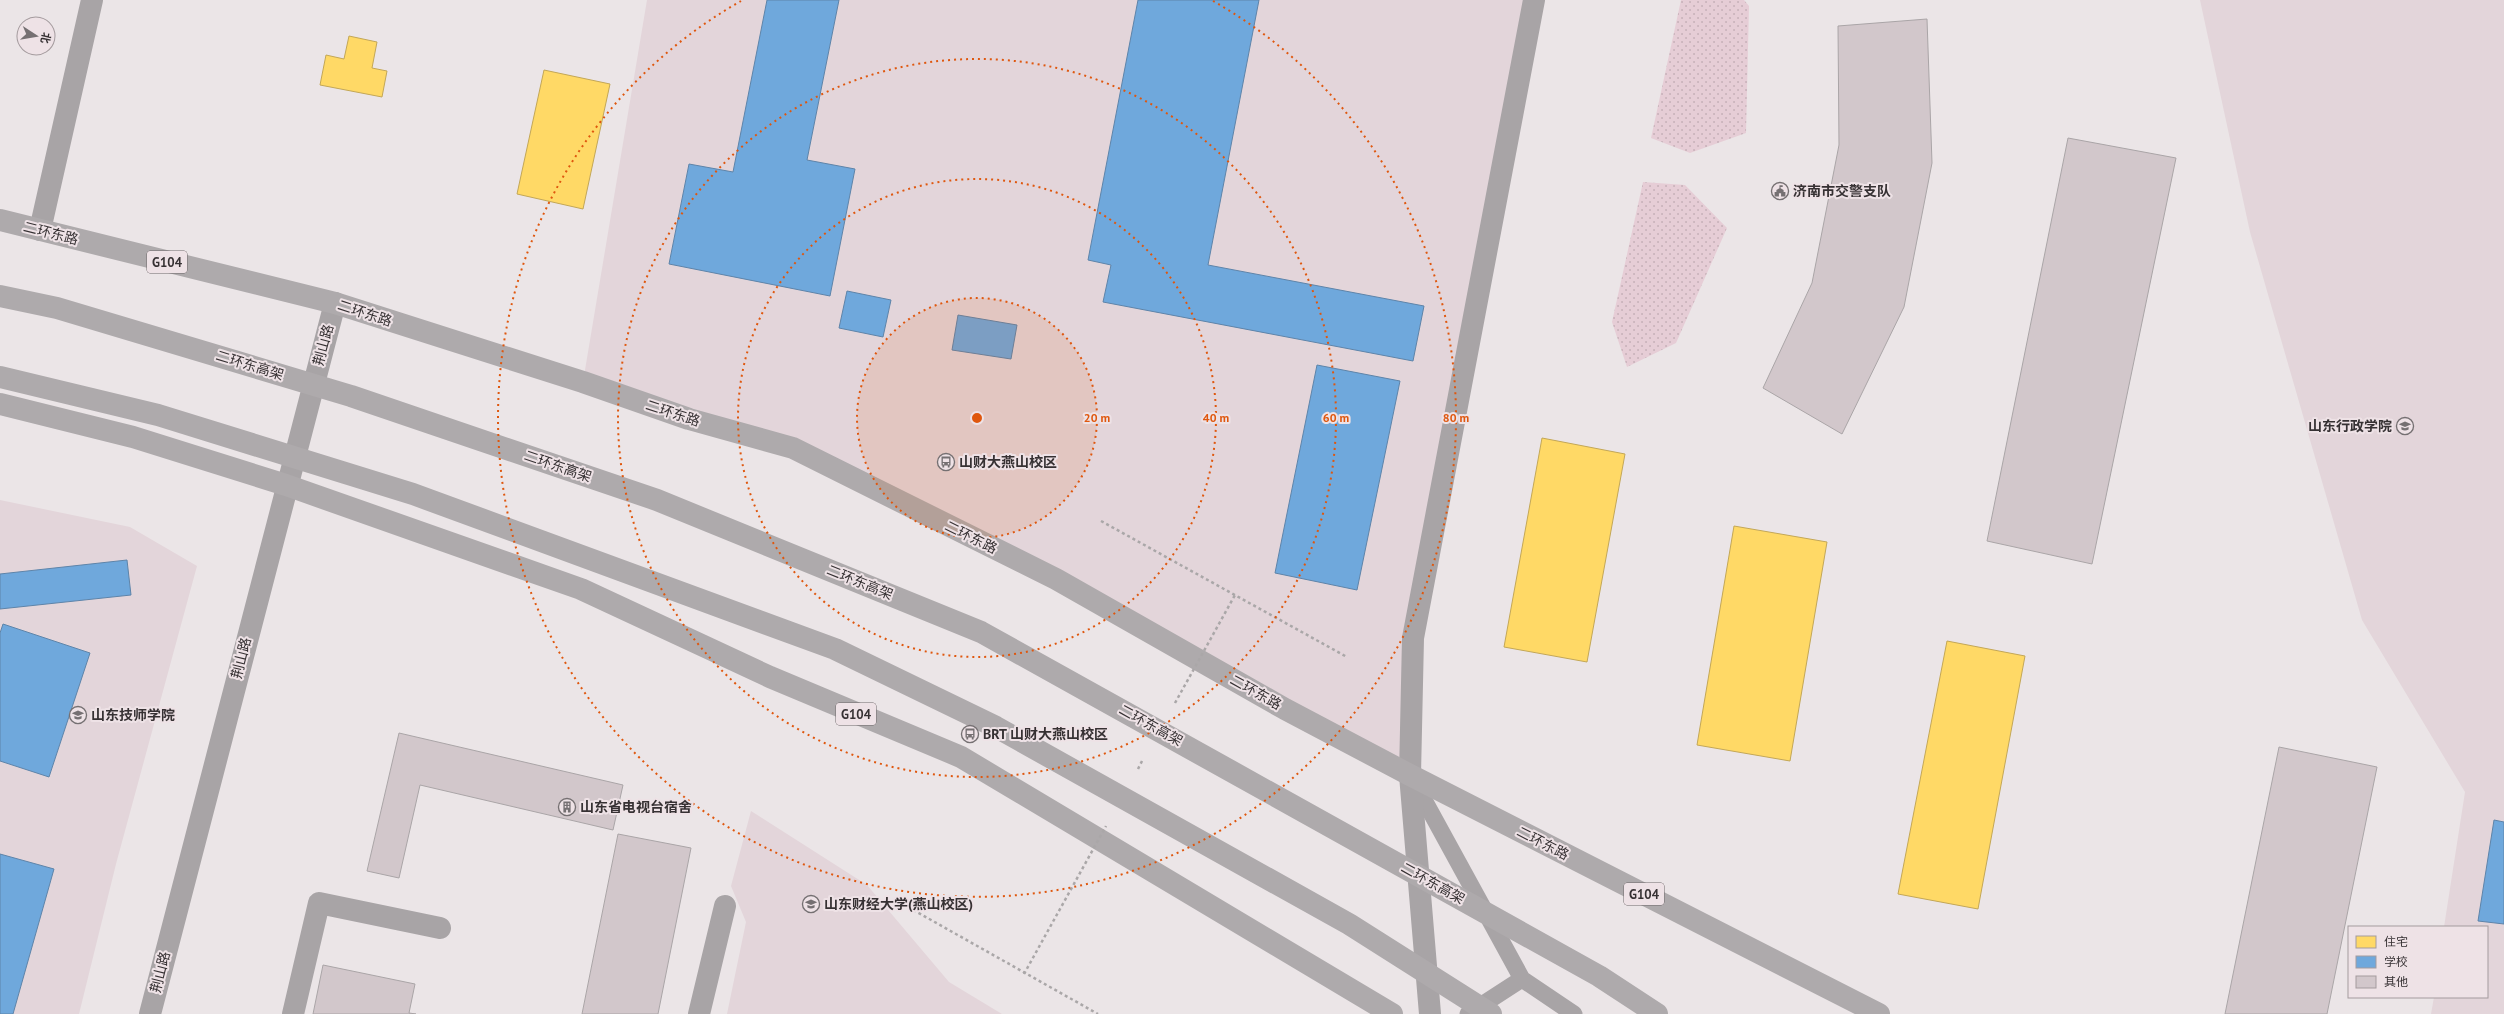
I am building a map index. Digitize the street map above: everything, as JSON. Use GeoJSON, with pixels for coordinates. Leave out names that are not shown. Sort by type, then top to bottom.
{"type":"FeatureCollection","features":[{"type":"Feature","properties":{"kind":"highway","name":"二环东路"},"geometry":{"type":"LineString","coordinates":[[0,220],[335,303],[583,382],[690,419],[793,448],[1056,579],[1285,709],[1878,1014]]}},
{"type":"Feature","properties":{"kind":"highway","name":"二环东高架"},"geometry":{"type":"LineString","coordinates":[[0,296],[57,308],[351,396],[657,500],[981,632],[1599,976],[1657,1014]]}},
{"type":"Feature","properties":{"kind":"highway"},"geometry":{"type":"LineString","coordinates":[[0,377],[158,415],[413,494],[835,649],[1010,735],[1349,924],[1492,1014]]}},
{"type":"Feature","properties":{"kind":"highway","name":"G104"},"geometry":{"type":"LineString","coordinates":[[0,404],[133,438],[286,485],[581,589],[770,677],[961,757],[1392,1014]]}},
{"type":"Feature","properties":{"kind":"street"},"geometry":{"type":"LineString","coordinates":[[40,230],[92,0]]}},
{"type":"Feature","properties":{"kind":"street"},"geometry":{"type":"LineString","coordinates":[[1430,1014],[1410,774],[1413,638],[1534,0]]}},
{"type":"Feature","properties":{"kind":"street","name":"荆山路"},"geometry":{"type":"LineString","coordinates":[[150,1014],[286,485],[335,303]]}},
{"type":"Feature","properties":{"kind":"street"},"geometry":{"type":"LineString","coordinates":[[293,1014],[319,903],[440,928]]}},
{"type":"Feature","properties":{"kind":"street"},"geometry":{"type":"LineString","coordinates":[[699,1014],[725,906]]}},
{"type":"Feature","properties":{"kind":"lane"},"geometry":{"type":"LineString","coordinates":[[1410,774],[1522,979],[1574,1014]]}},
{"type":"Feature","properties":{"kind":"lane"},"geometry":{"type":"LineString","coordinates":[[1468,1014],[1522,979]]}},
{"type":"Feature","properties":{"kind":"path"},"geometry":{"type":"LineString","coordinates":[[1101,521],[1347,657]]}},
{"type":"Feature","properties":{"kind":"path"},"geometry":{"type":"LineString","coordinates":[[908,907],[1098,1014]]}},
{"type":"Feature","properties":{"kind":"shaded area"},"geometry":{"type":"Polygon","coordinates":[[[647,0],[1534,0],[1413,638],[1410,775],[793,448],[583,382],[647,0]]]}},
{"type":"Feature","properties":{"kind":"shaded area"},"geometry":{"type":"Polygon","coordinates":[[[1681,0],[1744,0],[1749,6],[1746,133],[1690,153],[1651,138],[1681,0]]]}},
{"type":"Feature","properties":{"kind":"shaded area","name":"山东行政学院"},"geometry":{"type":"Polygon","coordinates":[[[2200,0],[2504,0],[2504,1014],[2431,1014],[2434,998],[2488,998],[2488,926],[2444,926],[2465,792],[2362,620],[2250,232],[2200,0]]]}},
{"type":"Feature","properties":{"kind":"shaded area"},"geometry":{"type":"Polygon","coordinates":[[[1643,182],[1685,185],[1727,228],[1676,343],[1627,367],[1612,322],[1643,182]]]}},
{"type":"Feature","properties":{"kind":"shaded area","name":"山东技师学院"},"geometry":{"type":"Polygon","coordinates":[[[0,500],[130,527],[197,566],[116,864],[79,1014],[0,1014],[0,500]]]}},
{"type":"Feature","properties":{"kind":"shaded area","name":"山东财经大学(燕山校区)"},"geometry":{"type":"Polygon","coordinates":[[[751,811],[867,885],[949,982],[1002,1014],[727,1014],[746,922],[731,886],[751,811]]]}},
{"type":"Feature","properties":{"kind":"building: 住宅"},"geometry":{"type":"Polygon","coordinates":[[[349,36],[377,42],[372,68],[387,71],[382,97],[320,85],[326,55],[344,59],[349,36]]]}},
{"type":"Feature","properties":{"kind":"building: 住宅"},"geometry":{"type":"Polygon","coordinates":[[[544,70],[610,84],[583,209],[517,194],[544,70]]]}},
{"type":"Feature","properties":{"kind":"building: 住宅"},"geometry":{"type":"Polygon","coordinates":[[[1542,438],[1625,454],[1587,662],[1504,647],[1542,438]]]}},
{"type":"Feature","properties":{"kind":"building: 住宅"},"geometry":{"type":"Polygon","coordinates":[[[1734,526],[1827,542],[1790,761],[1697,745],[1734,526]]]}},
{"type":"Feature","properties":{"kind":"building: 住宅"},"geometry":{"type":"Polygon","coordinates":[[[1947,641],[2025,656],[1978,909],[1898,894],[1947,641]]]}},
{"type":"Feature","properties":{"kind":"building: 学校"},"geometry":{"type":"Polygon","coordinates":[[[767,0],[839,0],[807,160],[855,169],[830,296],[669,264],[689,164],[733,172],[767,0]]]}},
{"type":"Feature","properties":{"kind":"building: 学校"},"geometry":{"type":"Polygon","coordinates":[[[1138,0],[1259,0],[1208,265],[1424,306],[1413,361],[1103,302],[1111,265],[1088,260],[1138,0]]]}},
{"type":"Feature","properties":{"kind":"building: 学校"},"geometry":{"type":"Polygon","coordinates":[[[847,291],[891,300],[883,337],[839,328],[847,291]]]}},
{"type":"Feature","properties":{"kind":"building: 学校"},"geometry":{"type":"Polygon","coordinates":[[[958,315],[1017,325],[1011,359],[952,350],[958,315]]]}},
{"type":"Feature","properties":{"kind":"building: 学校"},"geometry":{"type":"Polygon","coordinates":[[[1317,365],[1400,381],[1357,590],[1275,573],[1317,365]]]}},
{"type":"Feature","properties":{"kind":"building: 学校"},"geometry":{"type":"Polygon","coordinates":[[[127,560],[131,595],[0,609],[0,574],[127,560]]]}},
{"type":"Feature","properties":{"kind":"building: 学校"},"geometry":{"type":"Polygon","coordinates":[[[3,624],[90,653],[49,777],[0,761],[0,633],[3,624]]]}},
{"type":"Feature","properties":{"kind":"building: 学校"},"geometry":{"type":"Polygon","coordinates":[[[2494,820],[2504,822],[2504,924],[2478,921],[2494,820]]]}},
{"type":"Feature","properties":{"kind":"building: 学校"},"geometry":{"type":"Polygon","coordinates":[[[0,854],[54,869],[13,1014],[0,1014],[0,854]]]}},
{"type":"Feature","properties":{"kind":"building: 其他"},"geometry":{"type":"Polygon","coordinates":[[[1927,19],[1932,163],[1904,307],[1842,434],[1763,388],[1812,283],[1839,145],[1838,26],[1927,19]]]}},
{"type":"Feature","properties":{"kind":"building: 其他"},"geometry":{"type":"Polygon","coordinates":[[[2068,138],[2176,158],[2092,564],[1987,541],[2068,138]]]}},
{"type":"Feature","properties":{"kind":"building: 其他","name":"山东省电视台宿舍"},"geometry":{"type":"Polygon","coordinates":[[[399,733],[623,785],[613,830],[420,785],[399,878],[367,871],[399,733]]]}},
{"type":"Feature","properties":{"kind":"building: 其他"},"geometry":{"type":"Polygon","coordinates":[[[2279,747],[2377,767],[2327,1014],[2225,1014],[2279,747]]]}},
{"type":"Feature","properties":{"kind":"building: 其他","name":"山东省电视台宿舍"},"geometry":{"type":"Polygon","coordinates":[[[618,834],[691,848],[658,1014],[582,1014],[618,834]]]}},
{"type":"Feature","properties":{"kind":"building: 其他"},"geometry":{"type":"Polygon","coordinates":[[[323,965],[415,984],[409,1013],[416,1014],[313,1014],[323,965]]]}},
{"type":"Feature","properties":{"kind":"place","name":"济南市交警支队"},"geometry":{"type":"Point","coordinates":[1780,191]}},
{"type":"Feature","properties":{"kind":"place","name":"山东行政学院"},"geometry":{"type":"Point","coordinates":[2405,426]}},
{"type":"Feature","properties":{"kind":"place","name":"山财大燕山校区"},"geometry":{"type":"Point","coordinates":[946,462]}},
{"type":"Feature","properties":{"kind":"place","name":"山东技师学院"},"geometry":{"type":"Point","coordinates":[78,715]}},
{"type":"Feature","properties":{"kind":"place","name":"BRT 山财大燕山校区"},"geometry":{"type":"Point","coordinates":[970,734]}},
{"type":"Feature","properties":{"kind":"place","name":"山东省电视台宿舍"},"geometry":{"type":"Point","coordinates":[567,807]}},
{"type":"Feature","properties":{"kind":"place","name":"山东财经大学(燕山校区)"},"geometry":{"type":"Point","coordinates":[811,904]}}]}
